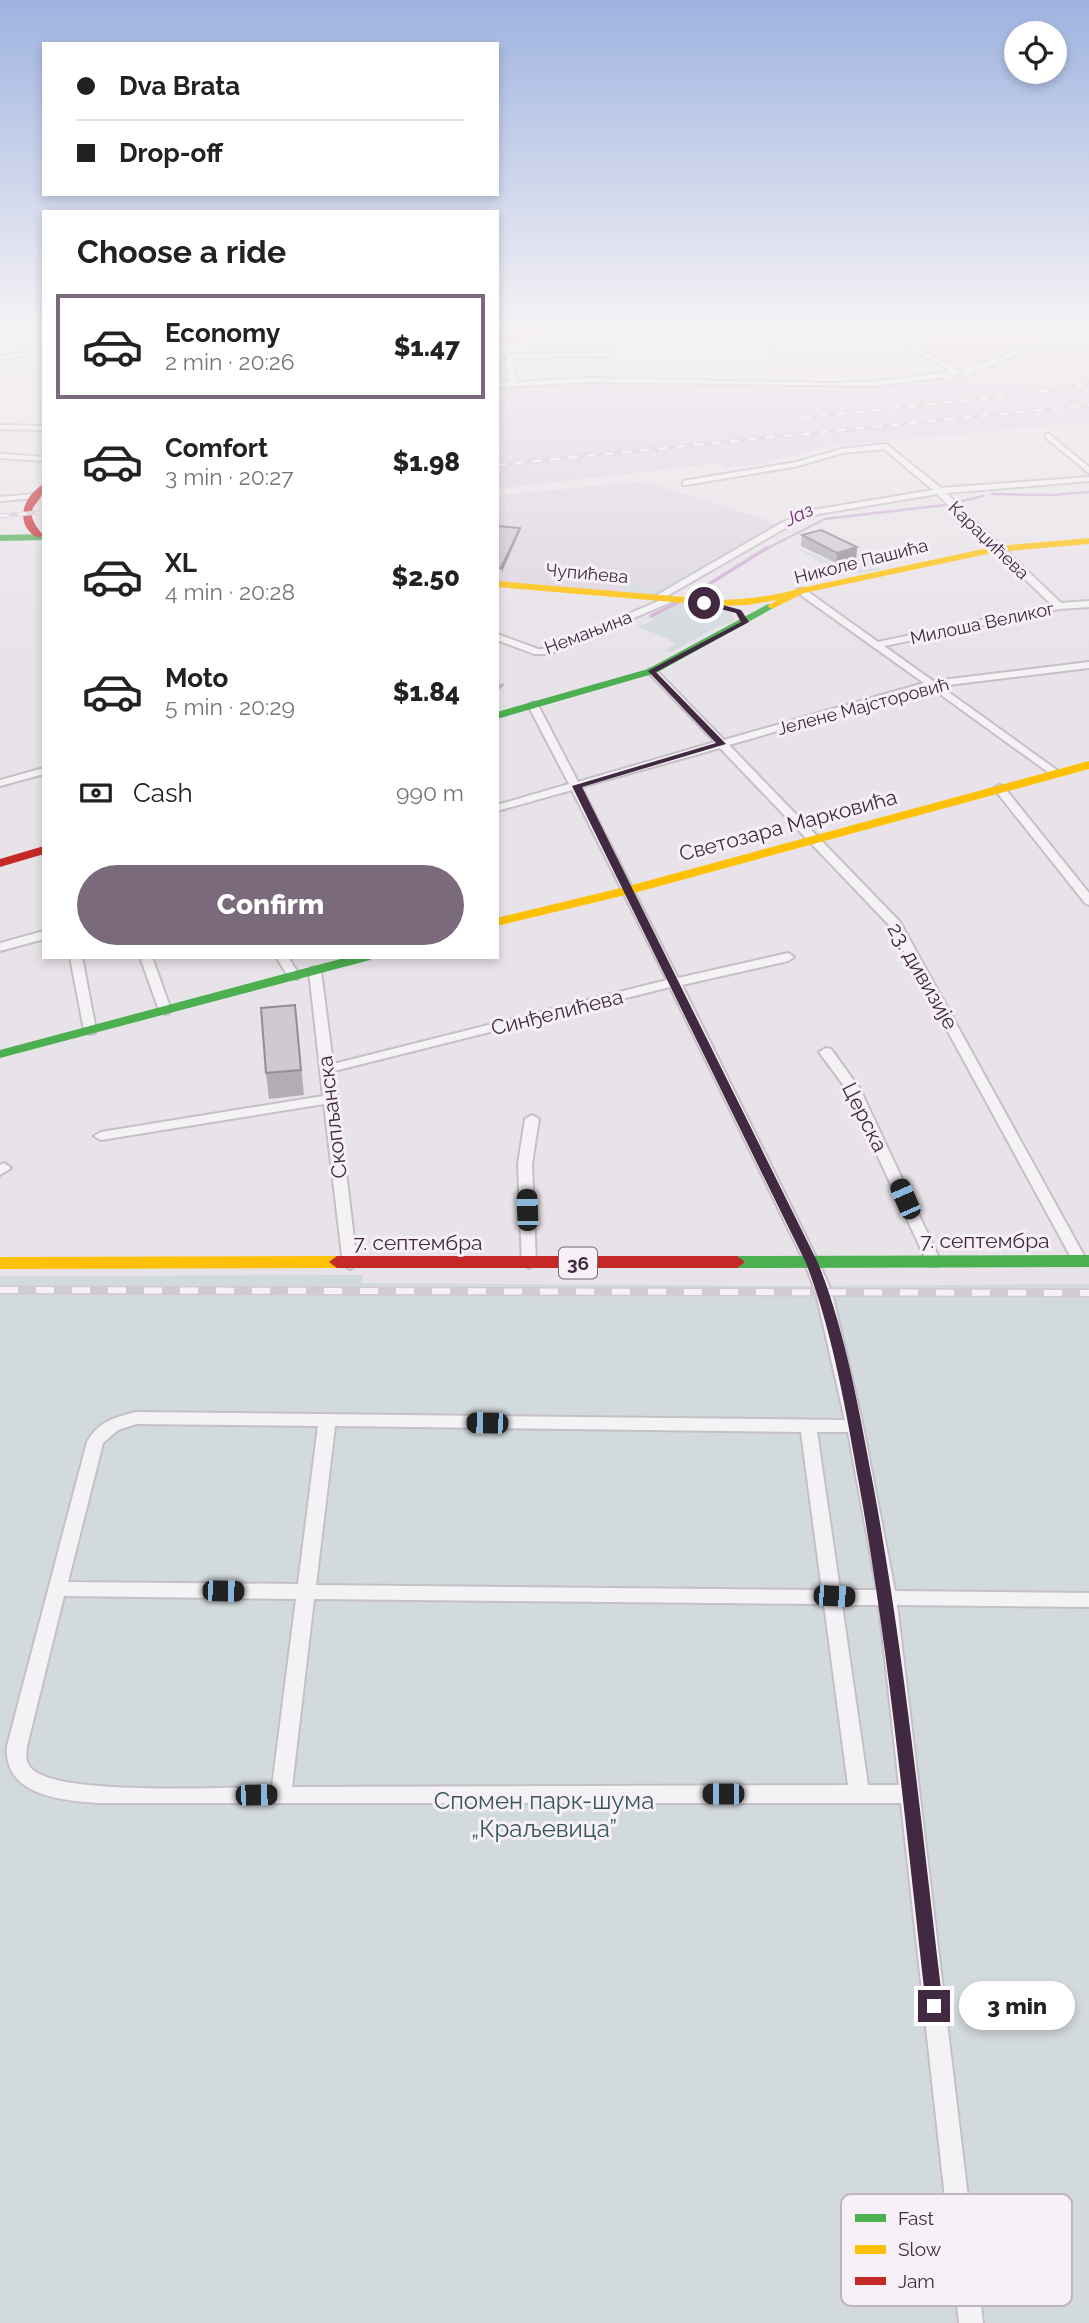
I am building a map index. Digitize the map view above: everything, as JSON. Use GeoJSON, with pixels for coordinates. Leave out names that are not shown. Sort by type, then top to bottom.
{"type":"FeatureCollection","features":[{"type":"Feature","properties":{"kind":"street"},"geometry":{"type":"LineString","coordinates":[[1049,436],[1089,471]]}},
{"type":"Feature","properties":{"kind":"street","name":"Караџићева"},"geometry":{"type":"LineString","coordinates":[[686,483],[798,464],[841,451],[886,446],[939,491],[1059,607]]}},
{"type":"Feature","properties":{"kind":"street"},"geometry":{"type":"LineString","coordinates":[[0,456],[42,459]]}},
{"type":"Feature","properties":{"kind":"street","name":"Немањина"},"geometry":{"type":"LineString","coordinates":[[500,640],[537,652],[547,652],[671,600],[810,514],[939,491],[1089,479]]}},
{"type":"Feature","properties":{"kind":"street"},"geometry":{"type":"LineString","coordinates":[[0,499],[39,492]]}},
{"type":"Feature","properties":{"kind":"street"},"geometry":{"type":"LineString","coordinates":[[39,492],[24,511],[24,519],[29,528],[42,535]]}},
{"type":"Feature","properties":{"kind":"street"},"geometry":{"type":"LineString","coordinates":[[0,538],[42,535]]}},
{"type":"Feature","properties":{"kind":"street","name":"Николе Пашића"},"geometry":{"type":"LineString","coordinates":[[762,614],[801,592],[997,549],[1089,541]]}},
{"type":"Feature","properties":{"kind":"street","name":"Чупићева"},"geometry":{"type":"LineString","coordinates":[[499,584],[704,603],[762,614]]}},
{"type":"Feature","properties":{"kind":"street"},"geometry":{"type":"LineString","coordinates":[[499,715],[652,671],[744,612],[801,592],[1056,773]]}},
{"type":"Feature","properties":{"kind":"street","name":"Милоша Великог"},"geometry":{"type":"LineString","coordinates":[[876,646],[1059,607],[1089,604]]}},
{"type":"Feature","properties":{"kind":"street","name":"Јелене Мајсторовић"},"geometry":{"type":"LineString","coordinates":[[499,807],[932,684],[1089,665]]}},
{"type":"Feature","properties":{"kind":"street","name":"23. дивизије"},"geometry":{"type":"LineString","coordinates":[[652,671],[817,840],[900,931],[1084,1261]]}},
{"type":"Feature","properties":{"kind":"street"},"geometry":{"type":"LineString","coordinates":[[533,705],[629,890],[672,983],[812,1263],[824,1293],[855,1426],[887,1598],[956,2194]]}},
{"type":"Feature","properties":{"kind":"street","name":"Светозара Марковића"},"geometry":{"type":"LineString","coordinates":[[499,922],[629,890],[1089,765]]}},
{"type":"Feature","properties":{"kind":"street"},"geometry":{"type":"LineString","coordinates":[[0,783],[42,772]]}},
{"type":"Feature","properties":{"kind":"street"},"geometry":{"type":"LineString","coordinates":[[999,788],[1088,899]]}},
{"type":"Feature","properties":{"kind":"street"},"geometry":{"type":"LineString","coordinates":[[0,863],[42,851]]}},
{"type":"Feature","properties":{"kind":"street"},"geometry":{"type":"LineString","coordinates":[[0,947],[42,936]]}},
{"type":"Feature","properties":{"kind":"street","name":"Синђелићева"},"geometry":{"type":"LineString","coordinates":[[327,1069],[672,983],[788,957]]}},
{"type":"Feature","properties":{"kind":"street"},"geometry":{"type":"LineString","coordinates":[[76,959],[90,1030]]}},
{"type":"Feature","properties":{"kind":"street"},"geometry":{"type":"LineString","coordinates":[[147,959],[165,1010]]}},
{"type":"Feature","properties":{"kind":"street"},"geometry":{"type":"LineString","coordinates":[[283,959],[293,976]]}},
{"type":"Feature","properties":{"kind":"street"},"geometry":{"type":"LineString","coordinates":[[0,1054],[358,959]]}},
{"type":"Feature","properties":{"kind":"street","name":"Скопљанска"},"geometry":{"type":"LineString","coordinates":[[315,971],[349,1264]]}},
{"type":"Feature","properties":{"kind":"street","name":"Церска"},"geometry":{"type":"LineString","coordinates":[[825,1052],[853,1089],[933,1262]]}},
{"type":"Feature","properties":{"kind":"street"},"geometry":{"type":"LineString","coordinates":[[102,1136],[330,1099]]}},
{"type":"Feature","properties":{"kind":"street"},"geometry":{"type":"LineString","coordinates":[[528,1263],[525,1164],[532,1119]]}},
{"type":"Feature","properties":{"kind":"street","name":"7. септембра"},"geometry":{"type":"LineString","coordinates":[[0,1263],[1084,1261]]}},
{"type":"Feature","properties":{"kind":"street"},"geometry":{"type":"LineString","coordinates":[[855,1426],[136,1418],[110,1426],[100,1433],[95,1442],[17,1746],[16,1762],[24,1774],[38,1785],[56,1791],[155,1796],[909,1794]]}},
{"type":"Feature","properties":{"kind":"street"},"geometry":{"type":"LineString","coordinates":[[281,1794],[327,1421]]}},
{"type":"Feature","properties":{"kind":"street"},"geometry":{"type":"LineString","coordinates":[[808,1426],[834,1596],[859,1794]]}},
{"type":"Feature","properties":{"kind":"street"},"geometry":{"type":"LineString","coordinates":[[57,1589],[1089,1600]]}},
{"type":"Feature","properties":{"kind":"shaded area"},"geometry":{"type":"Polygon","coordinates":[[[499,433],[966,433],[831,446],[759,464],[724,468],[719,463],[499,489],[499,433]]]}},
{"type":"Feature","properties":{"kind":"shaded area"},"geometry":{"type":"Polygon","coordinates":[[[643,481],[764,519],[777,526],[654,596],[499,581],[499,496],[643,481]]]}},
{"type":"Feature","properties":{"kind":"green space"},"geometry":{"type":"Polygon","coordinates":[[[847,544],[880,570],[842,575],[846,573],[832,564],[825,565],[795,547],[836,564],[854,564],[856,557],[841,549],[847,544]]]}},
{"type":"Feature","properties":{"kind":"green space"},"geometry":{"type":"Polygon","coordinates":[[[733,550],[736,551],[654,595],[623,592],[630,581],[654,589],[733,550]]]}},
{"type":"Feature","properties":{"kind":"green space"},"geometry":{"type":"Polygon","coordinates":[[[678,602],[719,607],[732,615],[735,621],[717,627],[671,652],[664,650],[676,643],[638,627],[655,620],[651,617],[678,602]]]}},
{"type":"Feature","properties":{"kind":"green space","name":"Спомен парк-шума „Краљевица”"},"geometry":{"type":"Polygon","coordinates":[[[363,1275],[361,1283],[806,1286],[1089,1284],[1089,2323],[0,2323],[0,1276],[363,1275]]]}},
{"type":"Feature","properties":{"kind":"building"},"geometry":{"type":"Polygon","coordinates":[[[499,526],[520,528],[501,568],[499,526]]]}},
{"type":"Feature","properties":{"kind":"building"},"geometry":{"type":"Polygon","coordinates":[[[821,530],[857,547],[837,553],[802,535],[821,530]]]}},
{"type":"Feature","properties":{"kind":"building"},"geometry":{"type":"Polygon","coordinates":[[[295,1005],[301,1070],[266,1073],[261,1008],[295,1005]]]}},
{"type":"Feature","properties":{"kind":"waterway","name":"Јаз"},"geometry":{"type":"LineString","coordinates":[[992,494],[1053,495],[1089,492]]}},
{"type":"Feature","properties":{"kind":"waterway","name":"Јаз"},"geometry":{"type":"LineString","coordinates":[[958,502],[983,496]]}},
{"type":"Feature","properties":{"kind":"waterway","name":"Јаз"},"geometry":{"type":"LineString","coordinates":[[764,550],[825,519],[944,505]]}},
{"type":"Feature","properties":{"kind":"waterway","name":"Јаз"},"geometry":{"type":"LineString","coordinates":[[685,599],[767,548]]}},
{"type":"Feature","properties":{"kind":"waterway","name":"Јаз"},"geometry":{"type":"LineString","coordinates":[[651,616],[680,601]]}},
{"type":"Feature","properties":{"kind":"railway"},"geometry":{"type":"LineString","coordinates":[[499,465],[809,433]]}},
{"type":"Feature","properties":{"kind":"railway"},"geometry":{"type":"LineString","coordinates":[[0,516],[42,512]]}},
{"type":"Feature","properties":{"kind":"railway"},"geometry":{"type":"LineString","coordinates":[[0,1290],[1089,1293]]}},
{"type":"Feature","properties":{"kind":"traffic: fast"},"geometry":{"type":"LineString","coordinates":[[0,538],[42,537]]}},
{"type":"Feature","properties":{"kind":"traffic: fast"},"geometry":{"type":"LineString","coordinates":[[499,715],[652,671],[772,606]]}},
{"type":"Feature","properties":{"kind":"traffic: fast"},"geometry":{"type":"LineString","coordinates":[[0,1054],[357,959]]}},
{"type":"Feature","properties":{"kind":"traffic: fast"},"geometry":{"type":"LineString","coordinates":[[737,1262],[1089,1261]]}},
{"type":"Feature","properties":{"kind":"traffic: slow"},"geometry":{"type":"LineString","coordinates":[[772,606],[801,591],[997,549],[1089,541]]}},
{"type":"Feature","properties":{"kind":"traffic: slow"},"geometry":{"type":"LineString","coordinates":[[499,584],[720,603],[747,602],[785,595]]}},
{"type":"Feature","properties":{"kind":"traffic: slow"},"geometry":{"type":"LineString","coordinates":[[499,922],[629,890],[1089,765]]}},
{"type":"Feature","properties":{"kind":"traffic: slow"},"geometry":{"type":"LineString","coordinates":[[0,1263],[337,1262]]}},
{"type":"Feature","properties":{"kind":"traffic: jam"},"geometry":{"type":"LineString","coordinates":[[38,535],[28,522],[27,510],[42,489]]}},
{"type":"Feature","properties":{"kind":"traffic: jam"},"geometry":{"type":"LineString","coordinates":[[0,863],[42,851]]}},
{"type":"Feature","properties":{"kind":"traffic: jam"},"geometry":{"type":"LineString","coordinates":[[337,1262],[737,1262]]}},
{"type":"Feature","properties":{"kind":"route"},"geometry":{"type":"LineString","coordinates":[[704,603],[738,611],[746,622],[652,671],[722,744],[577,786],[812,1263],[824,1293],[855,1426],[887,1598],[934,2006]]}}]}
